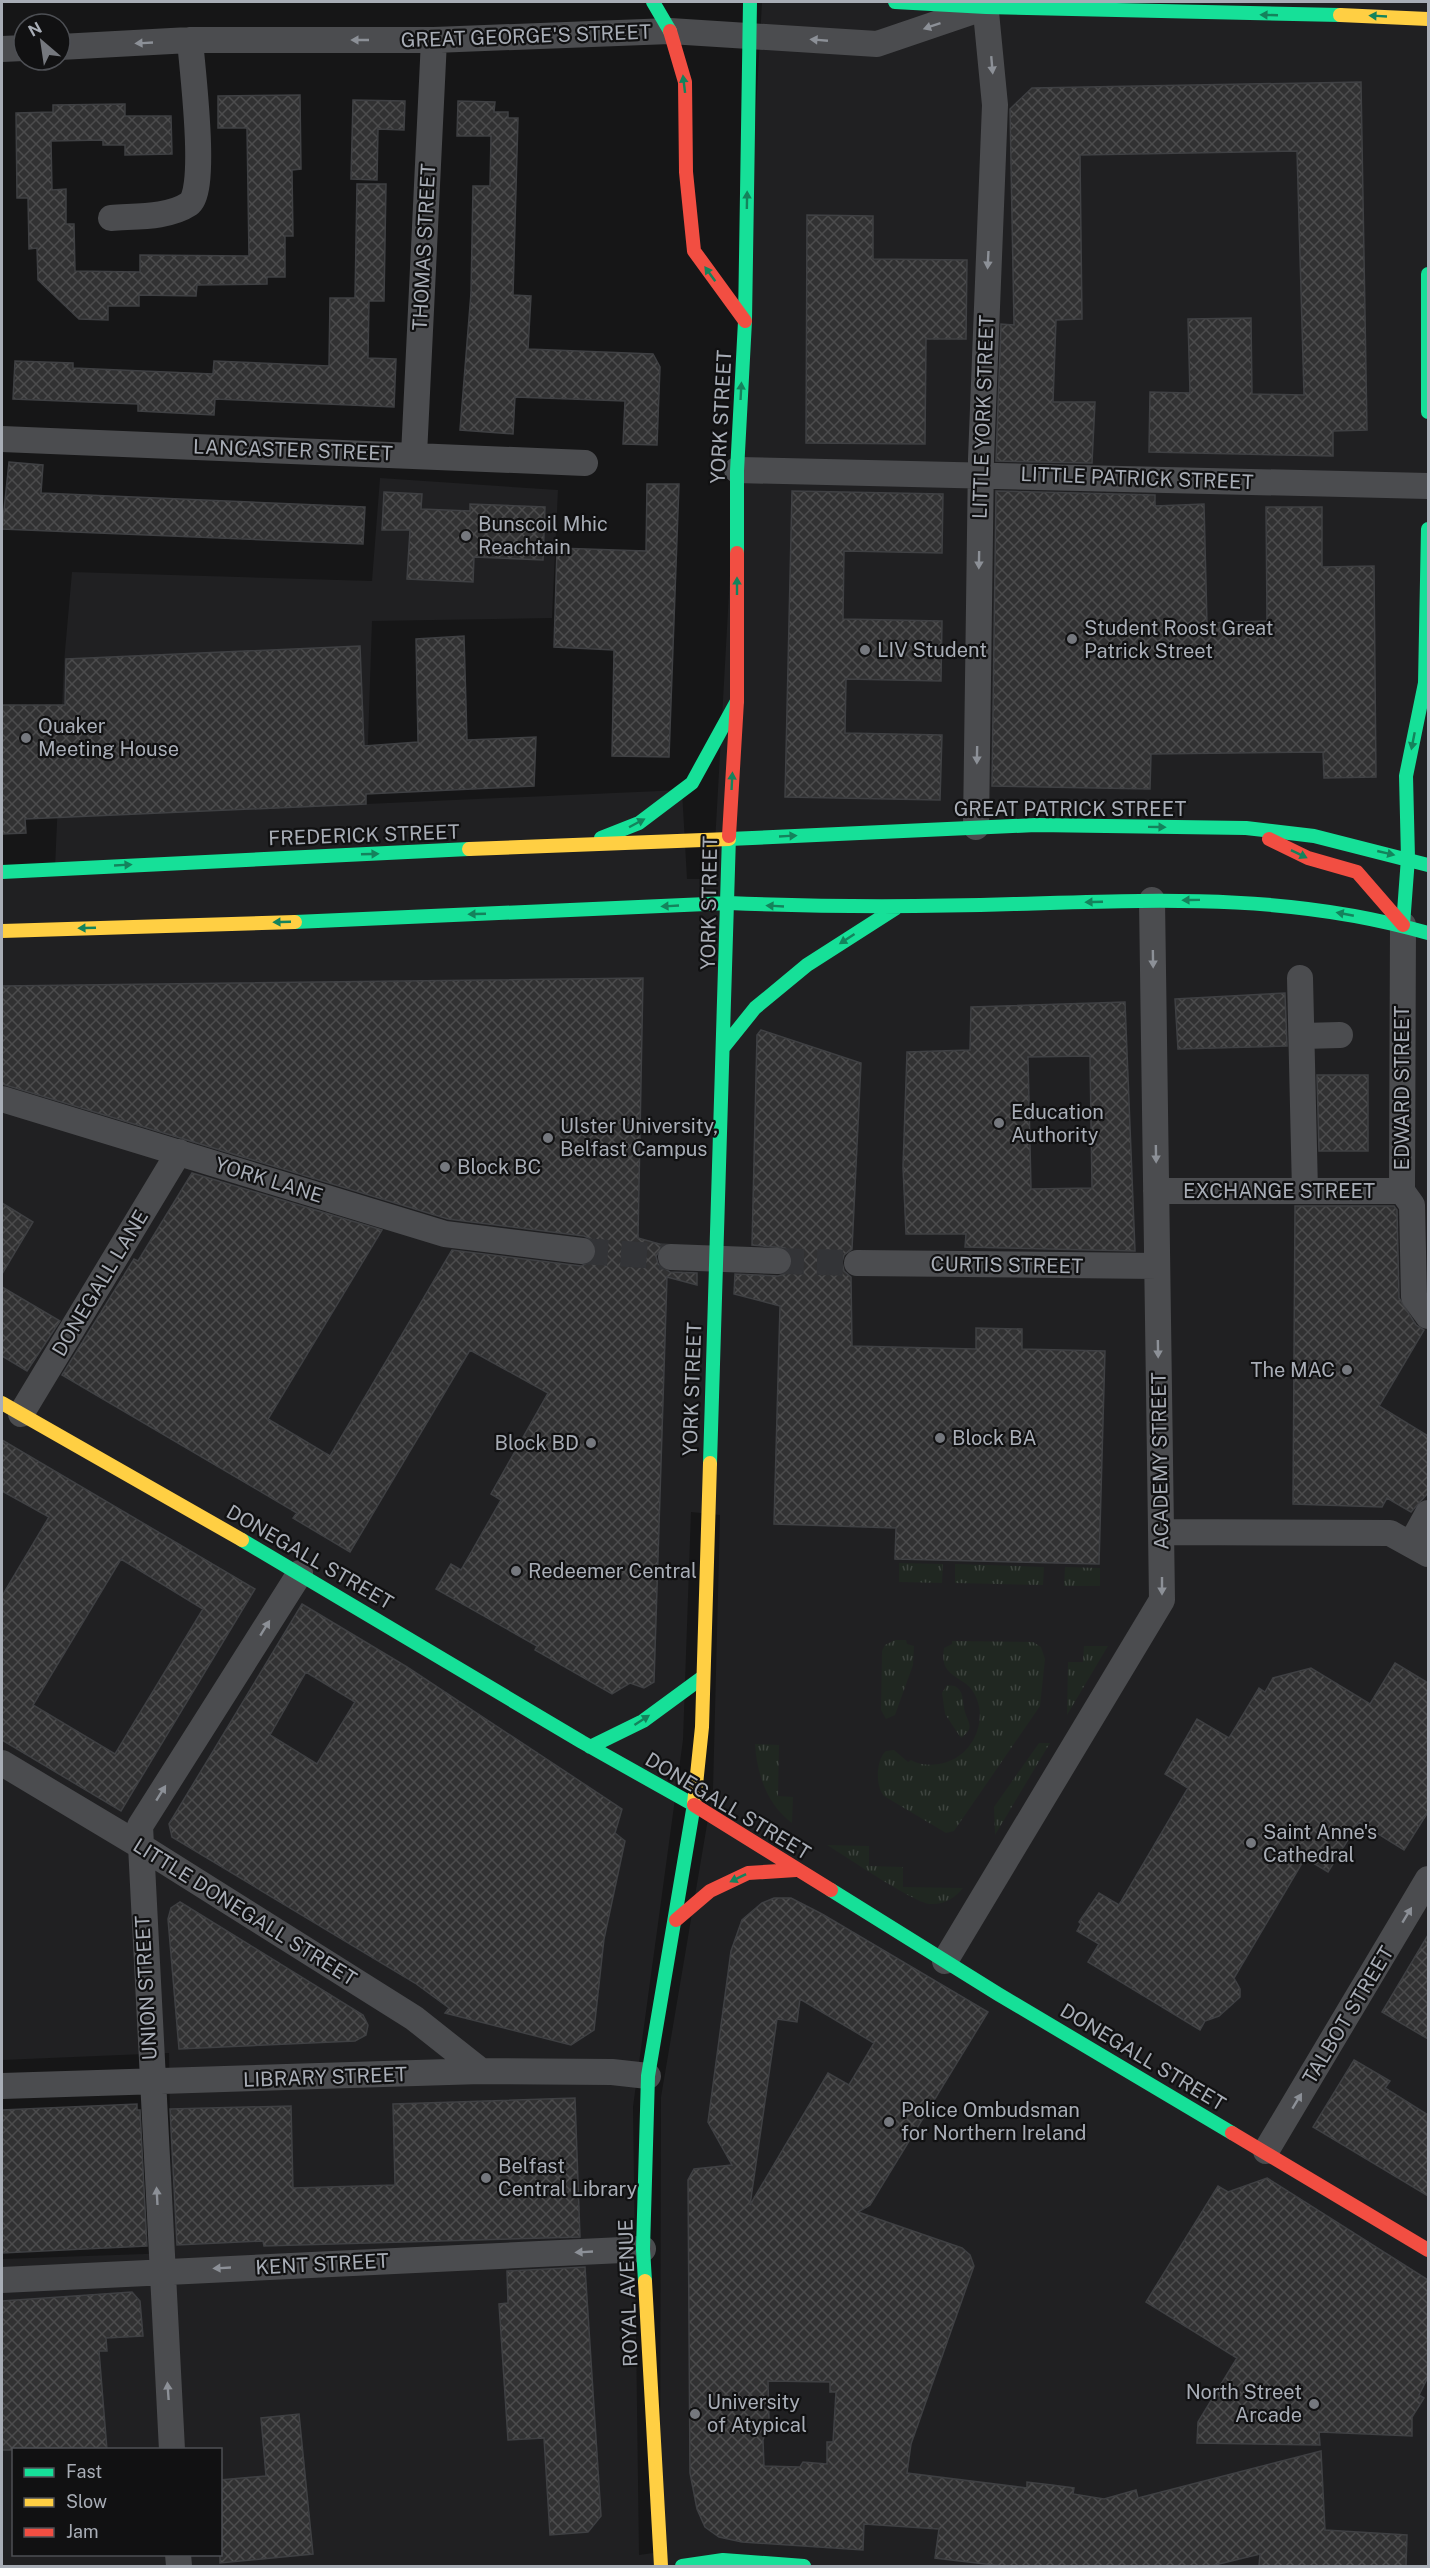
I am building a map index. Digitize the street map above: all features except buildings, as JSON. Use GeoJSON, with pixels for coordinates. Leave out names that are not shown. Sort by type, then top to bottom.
{"type":"FeatureCollection","features":[{"type":"Feature","properties":{"kind":"main road"},"geometry":{"type":"LineString","coordinates":[[653,2],[670,31],[685,82],[686,172],[694,251],[745,321]]}},
{"type":"Feature","properties":{"kind":"main road","name":"YORK STREET"},"geometry":{"type":"LineString","coordinates":[[694,1805],[702,1728],[729,903],[729,839],[737,701],[737,470],[745,321],[750,2]]}},
{"type":"Feature","properties":{"kind":"main road","name":"GREAT GEORGE'S STREET"},"geometry":{"type":"LineString","coordinates":[[895,2],[1428,19]]}},
{"type":"Feature","properties":{"kind":"main road"},"geometry":{"type":"LineString","coordinates":[[1327,14],[1345,2]]}},
{"type":"Feature","properties":{"kind":"main road"},"geometry":{"type":"LineString","coordinates":[[1428,274],[1428,412]]}},
{"type":"Feature","properties":{"kind":"main road"},"geometry":{"type":"LineString","coordinates":[[1403,925],[1408,858],[1406,776],[1427,690],[1428,529]]}},
{"type":"Feature","properties":{"kind":"main road"},"geometry":{"type":"LineString","coordinates":[[583,845],[639,823],[692,783],[737,701]]}},
{"type":"Feature","properties":{"kind":"main road","name":"GREAT PATRICK STREET"},"geometry":{"type":"LineString","coordinates":[[729,839],[976,827],[1246,828],[1314,836],[1408,858],[1428,865]]}},
{"type":"Feature","properties":{"kind":"main road"},"geometry":{"type":"LineString","coordinates":[[1246,828],[1308,858],[1358,872],[1403,925]]}},
{"type":"Feature","properties":{"kind":"main road","name":"FREDERICK STREET"},"geometry":{"type":"LineString","coordinates":[[2,872],[209,860],[729,839]]}},
{"type":"Feature","properties":{"kind":"main road"},"geometry":{"type":"LineString","coordinates":[[2,931],[288,922],[729,903],[822,909],[1230,899],[1311,907],[1403,925],[1428,933]]}},
{"type":"Feature","properties":{"kind":"main road"},"geometry":{"type":"LineString","coordinates":[[723,1048],[756,1008],[807,965],[896,908]]}},
{"type":"Feature","properties":{"kind":"main road","name":"DONEGALL STREET"},"geometry":{"type":"LineString","coordinates":[[11,1408],[300,1573],[590,1746],[755,1841],[796,1870],[945,1961],[1428,2250]]}},
{"type":"Feature","properties":{"kind":"main road"},"geometry":{"type":"LineString","coordinates":[[590,1746],[643,1721],[703,1677]]}},
{"type":"Feature","properties":{"kind":"main road","name":"ROYAL AVENUE"},"geometry":{"type":"LineString","coordinates":[[661,2566],[643,2249],[648,2076],[694,1805]]}},
{"type":"Feature","properties":{"kind":"main road"},"geometry":{"type":"LineString","coordinates":[[676,1920],[710,1891],[748,1873],[796,1870]]}},
{"type":"Feature","properties":{"kind":"main road"},"geometry":{"type":"LineString","coordinates":[[682,2566],[723,2560],[804,2566]]}},
{"type":"Feature","properties":{"kind":"street","name":"GREAT GEORGE'S STREET"},"geometry":{"type":"LineString","coordinates":[[72,45],[190,40],[434,40],[670,31],[877,44],[986,4]]}},
{"type":"Feature","properties":{"kind":"street","name":"LITTLE YORK STREET"},"geometry":{"type":"LineString","coordinates":[[976,827],[980,473],[996,105],[986,4]]}},
{"type":"Feature","properties":{"kind":"street"},"geometry":{"type":"LineString","coordinates":[[111,218],[161,214],[181,208],[191,203],[197,192],[199,162],[190,40]]}},
{"type":"Feature","properties":{"kind":"street","name":"THOMAS STREET"},"geometry":{"type":"LineString","coordinates":[[414,455],[434,40]]}},
{"type":"Feature","properties":{"kind":"street","name":"LANCASTER STREET"},"geometry":{"type":"LineString","coordinates":[[2,439],[585,463]]}},
{"type":"Feature","properties":{"kind":"street","name":"LITTLE PATRICK STREET"},"geometry":{"type":"LineString","coordinates":[[737,470],[980,473],[1428,486]]}},
{"type":"Feature","properties":{"kind":"street","name":"ACADEMY STREET"},"geometry":{"type":"LineString","coordinates":[[945,1961],[1162,1600],[1152,900]]}},
{"type":"Feature","properties":{"kind":"street","name":"EDWARD STREET"},"geometry":{"type":"LineString","coordinates":[[1403,925],[1402,1191],[1413,1205],[1414,1297],[1428,1316]]}},
{"type":"Feature","properties":{"kind":"street"},"geometry":{"type":"LineString","coordinates":[[1300,978],[1305,1191]]}},
{"type":"Feature","properties":{"kind":"street"},"geometry":{"type":"LineString","coordinates":[[1303,1036],[1340,1035]]}},
{"type":"Feature","properties":{"kind":"street","name":"YORK LANE"},"geometry":{"type":"LineString","coordinates":[[2,1099],[445,1234],[582,1251]]}},
{"type":"Feature","properties":{"kind":"street","name":"DONEGALL LANE"},"geometry":{"type":"LineString","coordinates":[[11,1408],[179,1152]]}},
{"type":"Feature","properties":{"kind":"street","name":"EXCHANGE STREET"},"geometry":{"type":"LineString","coordinates":[[1156,1191],[1402,1191]]}},
{"type":"Feature","properties":{"kind":"street"},"geometry":{"type":"LineString","coordinates":[[671,1257],[778,1261]]}},
{"type":"Feature","properties":{"kind":"street","name":"CURTIS STREET"},"geometry":{"type":"LineString","coordinates":[[857,1263],[1158,1266]]}},
{"type":"Feature","properties":{"kind":"street"},"geometry":{"type":"LineString","coordinates":[[1162,1532],[1389,1533],[1420,1549],[1428,1513]]}},
{"type":"Feature","properties":{"kind":"street","name":"UNION STREET"},"geometry":{"type":"LineString","coordinates":[[172,2448],[151,2082],[139,1845],[140,1826],[300,1573]]}},
{"type":"Feature","properties":{"kind":"street","name":"LITTLE DONEGALL STREET"},"geometry":{"type":"LineString","coordinates":[[2,1763],[139,1845],[414,2018],[481,2071]]}},
{"type":"Feature","properties":{"kind":"street","name":"TALBOT STREET"},"geometry":{"type":"LineString","coordinates":[[1266,2151],[1428,1879]]}},
{"type":"Feature","properties":{"kind":"street","name":"LIBRARY STREET"},"geometry":{"type":"LineString","coordinates":[[2,2086],[481,2071],[612,2072],[648,2076]]}},
{"type":"Feature","properties":{"kind":"street","name":"KENT STREET"},"geometry":{"type":"LineString","coordinates":[[2,2280],[643,2249]]}},
{"type":"Feature","properties":{"kind":"shaded area"},"geometry":{"type":"Polygon","coordinates":[[[762,2],[1428,2],[1428,2566],[2,2566],[2,2259],[172,2253],[169,2053],[2,2060],[2,872],[55,868],[64,662],[72,572],[372,581],[380,478],[558,490],[552,618],[372,621],[366,804],[682,790],[687,879],[713,879],[762,2]],[[691,1512],[683,1740],[633,2107],[639,2555],[660,2552],[661,2097],[713,1789],[720,1515],[691,1512]]]}},
{"type":"Feature","properties":{"kind":"green space"},"geometry":{"type":"Polygon","coordinates":[[[899,1563],[943,1564],[942,1583],[899,1582],[899,1563]]]}},
{"type":"Feature","properties":{"kind":"green space"},"geometry":{"type":"Polygon","coordinates":[[[955,1564],[1044,1567],[1043,1585],[955,1583],[955,1564]]]}},
{"type":"Feature","properties":{"kind":"green space"},"geometry":{"type":"Polygon","coordinates":[[[1065,1567],[1100,1568],[1100,1586],[1064,1586],[1065,1567]]]}},
{"type":"Feature","properties":{"kind":"green space"},"geometry":{"type":"Polygon","coordinates":[[[895,1640],[906,1640],[907,1644],[914,1646],[913,1665],[895,1715],[886,1719],[881,1710],[882,1651],[885,1645],[895,1640]]]}},
{"type":"Feature","properties":{"kind":"green space"},"geometry":{"type":"Polygon","coordinates":[[[952,1641],[1033,1642],[1041,1647],[1045,1659],[1040,1706],[954,1831],[946,1833],[884,1796],[879,1786],[878,1773],[880,1760],[886,1751],[894,1750],[908,1762],[911,1760],[933,1765],[957,1757],[972,1742],[977,1732],[980,1711],[972,1690],[950,1673],[945,1666],[944,1648],[952,1644],[952,1641]]]}},
{"type":"Feature","properties":{"kind":"green space"},"geometry":{"type":"Polygon","coordinates":[[[1084,1646],[1108,1646],[1067,1715],[1068,1662],[1083,1662],[1084,1646]]]}},
{"type":"Feature","properties":{"kind":"green space"},"geometry":{"type":"Polygon","coordinates":[[[947,1685],[955,1686],[962,1696],[970,1727],[961,1738],[945,1714],[942,1693],[947,1685]]]}},
{"type":"Feature","properties":{"kind":"green space"},"geometry":{"type":"Polygon","coordinates":[[[1039,1743],[1050,1743],[995,1835],[994,1807],[1039,1743]]]}},
{"type":"Feature","properties":{"kind":"green space"},"geometry":{"type":"Polygon","coordinates":[[[755,1744],[779,1745],[778,1796],[793,1797],[792,1823],[776,1807],[765,1788],[758,1767],[755,1744]]]}},
{"type":"Feature","properties":{"kind":"green space"},"geometry":{"type":"Polygon","coordinates":[[[827,1845],[869,1846],[869,1866],[903,1867],[903,1887],[963,1888],[953,1898],[930,1904],[895,1888],[827,1845]]]}},
{"type":"Feature","properties":{"kind":"tunnel"},"geometry":{"type":"LineString","coordinates":[[582,1251],[671,1257]]}},
{"type":"Feature","properties":{"kind":"tunnel"},"geometry":{"type":"LineString","coordinates":[[778,1261],[857,1263]]}},
{"type":"Feature","properties":{"kind":"traffic: fast"},"geometry":{"type":"LineString","coordinates":[[653,2],[670,31]]}},
{"type":"Feature","properties":{"kind":"traffic: fast"},"geometry":{"type":"LineString","coordinates":[[737,553],[737,471],[745,321],[750,2]]}},
{"type":"Feature","properties":{"kind":"traffic: fast"},"geometry":{"type":"LineString","coordinates":[[895,2],[986,7],[1340,15]]}},
{"type":"Feature","properties":{"kind":"traffic: fast"},"geometry":{"type":"LineString","coordinates":[[1428,274],[1428,412]]}},
{"type":"Feature","properties":{"kind":"traffic: fast"},"geometry":{"type":"LineString","coordinates":[[1403,925],[1408,858],[1406,776],[1425,683],[1428,529]]}},
{"type":"Feature","properties":{"kind":"traffic: fast"},"geometry":{"type":"LineString","coordinates":[[601,838],[639,823],[692,783],[737,701]]}},
{"type":"Feature","properties":{"kind":"traffic: fast"},"geometry":{"type":"LineString","coordinates":[[729,839],[1036,825],[1246,828],[1314,836],[1428,865]]}},
{"type":"Feature","properties":{"kind":"traffic: fast"},"geometry":{"type":"LineString","coordinates":[[710,1463],[729,836]]}},
{"type":"Feature","properties":{"kind":"traffic: fast"},"geometry":{"type":"LineString","coordinates":[[2,872],[469,849]]}},
{"type":"Feature","properties":{"kind":"traffic: fast"},"geometry":{"type":"LineString","coordinates":[[729,903],[907,906],[1119,901],[1222,902],[1325,911],[1376,920],[1428,933]]}},
{"type":"Feature","properties":{"kind":"traffic: fast"},"geometry":{"type":"LineString","coordinates":[[295,922],[729,903]]}},
{"type":"Feature","properties":{"kind":"traffic: fast"},"geometry":{"type":"LineString","coordinates":[[723,1048],[755,1008],[807,965],[896,908]]}},
{"type":"Feature","properties":{"kind":"traffic: fast"},"geometry":{"type":"LineString","coordinates":[[242,1540],[582,1742],[694,1805]]}},
{"type":"Feature","properties":{"kind":"traffic: fast"},"geometry":{"type":"LineString","coordinates":[[590,1747],[643,1721],[703,1677]]}},
{"type":"Feature","properties":{"kind":"traffic: fast"},"geometry":{"type":"LineString","coordinates":[[645,2281],[643,2249],[648,2076],[694,1804]]}},
{"type":"Feature","properties":{"kind":"traffic: fast"},"geometry":{"type":"LineString","coordinates":[[831,1890],[998,1994],[1232,2133]]}},
{"type":"Feature","properties":{"kind":"traffic: fast"},"geometry":{"type":"LineString","coordinates":[[682,2566],[723,2560],[804,2566]]}},
{"type":"Feature","properties":{"kind":"traffic: slow"},"geometry":{"type":"LineString","coordinates":[[1340,15],[1428,19]]}},
{"type":"Feature","properties":{"kind":"traffic: slow"},"geometry":{"type":"LineString","coordinates":[[469,849],[729,839]]}},
{"type":"Feature","properties":{"kind":"traffic: slow"},"geometry":{"type":"LineString","coordinates":[[2,931],[295,922]]}},
{"type":"Feature","properties":{"kind":"traffic: slow"},"geometry":{"type":"LineString","coordinates":[[2,1403],[242,1540]]}},
{"type":"Feature","properties":{"kind":"traffic: slow"},"geometry":{"type":"LineString","coordinates":[[694,1804],[702,1727],[710,1463]]}},
{"type":"Feature","properties":{"kind":"traffic: slow"},"geometry":{"type":"LineString","coordinates":[[645,2281],[661,2566]]}},
{"type":"Feature","properties":{"kind":"traffic: jam"},"geometry":{"type":"LineString","coordinates":[[670,31],[685,82],[686,172],[694,251],[745,321]]}},
{"type":"Feature","properties":{"kind":"traffic: jam"},"geometry":{"type":"LineString","coordinates":[[729,836],[737,701],[737,553]]}},
{"type":"Feature","properties":{"kind":"traffic: jam"},"geometry":{"type":"LineString","coordinates":[[1269,839],[1308,858],[1357,872],[1403,925]]}},
{"type":"Feature","properties":{"kind":"traffic: jam"},"geometry":{"type":"LineString","coordinates":[[694,1805],[831,1890]]}},
{"type":"Feature","properties":{"kind":"traffic: jam"},"geometry":{"type":"LineString","coordinates":[[676,1920],[710,1891],[748,1873],[796,1870]]}},
{"type":"Feature","properties":{"kind":"traffic: jam"},"geometry":{"type":"LineString","coordinates":[[1232,2133],[1428,2250]]}},
{"type":"Feature","properties":{"kind":"place","name":"Bunscoil Mhic Reachtain"},"geometry":{"type":"Point","coordinates":[466,536]}},
{"type":"Feature","properties":{"kind":"place","name":"Student Roost Great Patrick Street"},"geometry":{"type":"Point","coordinates":[1072,639]}},
{"type":"Feature","properties":{"kind":"place","name":"LIV Student"},"geometry":{"type":"Point","coordinates":[865,650]}},
{"type":"Feature","properties":{"kind":"place","name":"Quaker Meeting House"},"geometry":{"type":"Point","coordinates":[26,738]}},
{"type":"Feature","properties":{"kind":"place","name":"Education Authority"},"geometry":{"type":"Point","coordinates":[999,1123]}},
{"type":"Feature","properties":{"kind":"place","name":"Ulster University, Belfast Campus"},"geometry":{"type":"Point","coordinates":[548,1138]}},
{"type":"Feature","properties":{"kind":"place","name":"Block BC"},"geometry":{"type":"Point","coordinates":[445,1167]}},
{"type":"Feature","properties":{"kind":"place","name":"The MAC"},"geometry":{"type":"Point","coordinates":[1347,1370]}},
{"type":"Feature","properties":{"kind":"place","name":"Block BA"},"geometry":{"type":"Point","coordinates":[940,1438]}},
{"type":"Feature","properties":{"kind":"place","name":"Block BD"},"geometry":{"type":"Point","coordinates":[591,1443]}},
{"type":"Feature","properties":{"kind":"place","name":"Redeemer Central"},"geometry":{"type":"Point","coordinates":[516,1571]}},
{"type":"Feature","properties":{"kind":"place","name":"Saint Anne's Cathedral"},"geometry":{"type":"Point","coordinates":[1251,1843]}},
{"type":"Feature","properties":{"kind":"place","name":"Police Ombudsman for Northern Ireland"},"geometry":{"type":"Point","coordinates":[889,2122]}},
{"type":"Feature","properties":{"kind":"place","name":"Belfast Central Library"},"geometry":{"type":"Point","coordinates":[486,2178]}},
{"type":"Feature","properties":{"kind":"place","name":"North Street Arcade"},"geometry":{"type":"Point","coordinates":[1314,2404]}},
{"type":"Feature","properties":{"kind":"place","name":"University of Atypical"},"geometry":{"type":"Point","coordinates":[695,2414]}}]}
